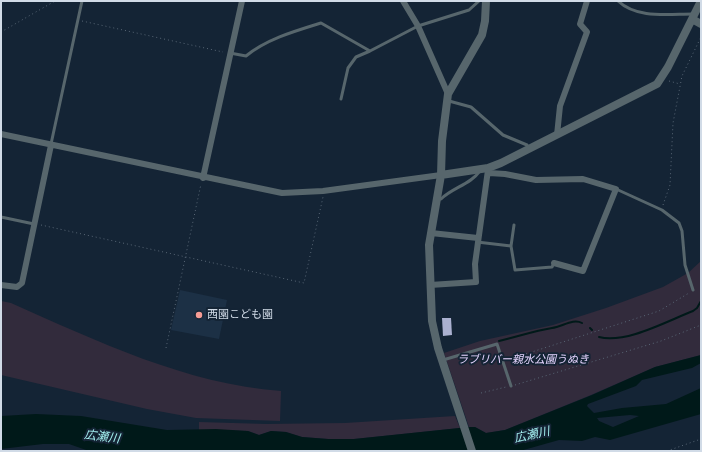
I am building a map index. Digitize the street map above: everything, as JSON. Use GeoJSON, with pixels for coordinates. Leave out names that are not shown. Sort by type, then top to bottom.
{"type":"FeatureCollection","features":[{"type":"Feature","properties":{"kind":"street"},"geometry":{"type":"LineString","coordinates":[[203,178],[242,1]]}},
{"type":"Feature","properties":{"kind":"street"},"geometry":{"type":"LineString","coordinates":[[403,1],[418,26],[448,97]]}},
{"type":"Feature","properties":{"kind":"street"},"geometry":{"type":"LineString","coordinates":[[472,451],[442,361],[432,321],[428,245],[441,175],[442,141],[448,97],[482,35],[486,22],[486,1]]}},
{"type":"Feature","properties":{"kind":"street"},"geometry":{"type":"LineString","coordinates":[[557,135],[560,106],[587,32],[580,24],[587,1]]}},
{"type":"Feature","properties":{"kind":"street"},"geometry":{"type":"LineString","coordinates":[[483,172],[657,84],[668,67],[701,1]]}},
{"type":"Feature","properties":{"kind":"street"},"geometry":{"type":"LineString","coordinates":[[693,16],[701,24]]}},
{"type":"Feature","properties":{"kind":"street"},"geometry":{"type":"LineString","coordinates":[[1,134],[203,178],[282,193],[323,191],[441,175],[483,172],[536,180],[583,179],[616,188],[583,271],[554,263]]}},
{"type":"Feature","properties":{"kind":"street"},"geometry":{"type":"LineString","coordinates":[[1,285],[17,288],[21,286],[51,145]]}},
{"type":"Feature","properties":{"kind":"street"},"geometry":{"type":"LineString","coordinates":[[430,285],[476,282],[475,264],[483,172]]}},
{"type":"Feature","properties":{"kind":"street"},"geometry":{"type":"LineString","coordinates":[[431,233],[478,240]]}},
{"type":"Feature","properties":{"kind":"lane"},"geometry":{"type":"LineString","coordinates":[[51,145],[82,1]]}},
{"type":"Feature","properties":{"kind":"lane"},"geometry":{"type":"LineString","coordinates":[[341,99],[348,68],[356,57],[418,26],[469,10],[479,1]]}},
{"type":"Feature","properties":{"kind":"lane"},"geometry":{"type":"LineString","coordinates":[[618,1],[626,8],[648,14],[693,16]]}},
{"type":"Feature","properties":{"kind":"lane"},"geometry":{"type":"LineString","coordinates":[[230,53],[246,56],[253,50],[285,34],[321,23],[370,51]]}},
{"type":"Feature","properties":{"kind":"lane"},"geometry":{"type":"LineString","coordinates":[[448,97],[471,107],[503,135],[527,145],[529,148]]}},
{"type":"Feature","properties":{"kind":"lane"},"geometry":{"type":"LineString","coordinates":[[436,199],[440,199],[483,172]]}},
{"type":"Feature","properties":{"kind":"lane"},"geometry":{"type":"LineString","coordinates":[[616,188],[662,210],[679,223],[682,231],[684,265],[693,290]]}},
{"type":"Feature","properties":{"kind":"lane"},"geometry":{"type":"LineString","coordinates":[[1,217],[34,224]]}},
{"type":"Feature","properties":{"kind":"lane"},"geometry":{"type":"LineString","coordinates":[[514,225],[511,246],[515,270],[552,267],[554,263]]}},
{"type":"Feature","properties":{"kind":"lane"},"geometry":{"type":"LineString","coordinates":[[478,240],[511,246]]}},
{"type":"Feature","properties":{"kind":"lane"},"geometry":{"type":"LineString","coordinates":[[442,361],[497,344],[511,386]]}},
{"type":"Feature","properties":{"kind":"path"},"geometry":{"type":"LineString","coordinates":[[1,32],[55,1]]}},
{"type":"Feature","properties":{"kind":"path"},"geometry":{"type":"LineString","coordinates":[[78,20],[230,53]]}},
{"type":"Feature","properties":{"kind":"path"},"geometry":{"type":"LineString","coordinates":[[662,210],[670,185],[673,123],[681,84],[692,54],[701,37]]}},
{"type":"Feature","properties":{"kind":"path"},"geometry":{"type":"LineString","coordinates":[[661,78],[681,84]]}},
{"type":"Feature","properties":{"kind":"path"},"geometry":{"type":"LineString","coordinates":[[166,348],[203,178]]}},
{"type":"Feature","properties":{"kind":"path"},"geometry":{"type":"LineString","coordinates":[[34,224],[304,283],[323,191]]}},
{"type":"Feature","properties":{"kind":"path"},"geometry":{"type":"LineString","coordinates":[[502,361],[659,311],[693,290]]}},
{"type":"Feature","properties":{"kind":"path"},"geometry":{"type":"LineString","coordinates":[[481,393],[536,380],[661,341],[701,325]]}},
{"type":"Feature","properties":{"kind":"path"},"geometry":{"type":"LineString","coordinates":[[666,451],[701,439]]}},
{"type":"Feature","properties":{"kind":"shaded area","name":"西園こども園"},"geometry":{"type":"Polygon","coordinates":[[[180,290],[227,300],[219,339],[171,330],[180,290]]]}},
{"type":"Feature","properties":{"kind":"green space","name":"ラブリバー親水公園うぬき"},"geometry":{"type":"Polygon","coordinates":[[[701,261],[701,355],[655,367],[505,430],[486,433],[475,427],[469,427],[444,353],[480,341],[553,325],[606,308],[663,287],[688,273],[701,261]]]}},
{"type":"Feature","properties":{"kind":"green space"},"geometry":{"type":"Polygon","coordinates":[[[1,301],[11,303],[109,346],[176,370],[211,380],[246,387],[281,391],[280,421],[196,418],[147,409],[1,375],[1,301]]]}},
{"type":"Feature","properties":{"kind":"green space"},"geometry":{"type":"Polygon","coordinates":[[[455,416],[460,428],[354,439],[302,437],[286,432],[271,431],[259,435],[248,431],[199,430],[199,422],[266,424],[345,423],[455,416]]]}},
{"type":"Feature","properties":{"kind":"water","name":"広瀬川"},"geometry":{"type":"Polygon","coordinates":[[[701,355],[701,363],[692,368],[642,380],[636,386],[588,404],[587,406],[594,413],[622,408],[666,404],[701,388],[701,414],[610,440],[595,437],[582,441],[559,440],[520,451],[89,451],[69,444],[43,444],[1,449],[1,416],[36,414],[81,416],[167,430],[216,429],[248,431],[259,435],[271,431],[286,432],[302,437],[328,439],[354,439],[469,427],[475,427],[486,433],[505,430],[592,395],[655,367],[701,355]],[[630,415],[597,418],[599,421],[613,427],[639,416],[630,415]]]}},
{"type":"Feature","properties":{"kind":"building"},"geometry":{"type":"Polygon","coordinates":[[[442,318],[451,318],[452,335],[443,336],[442,318]]]}},
{"type":"Feature","properties":{"kind":"waterway"},"geometry":{"type":"LineString","coordinates":[[599,337],[621,337],[646,330],[693,311],[697,308],[701,301]]}},
{"type":"Feature","properties":{"kind":"waterway"},"geometry":{"type":"LineString","coordinates":[[499,341],[571,322],[582,323]]}},
{"type":"Feature","properties":{"kind":"place","name":"西園こども園"},"geometry":{"type":"Point","coordinates":[199,315]}}]}
